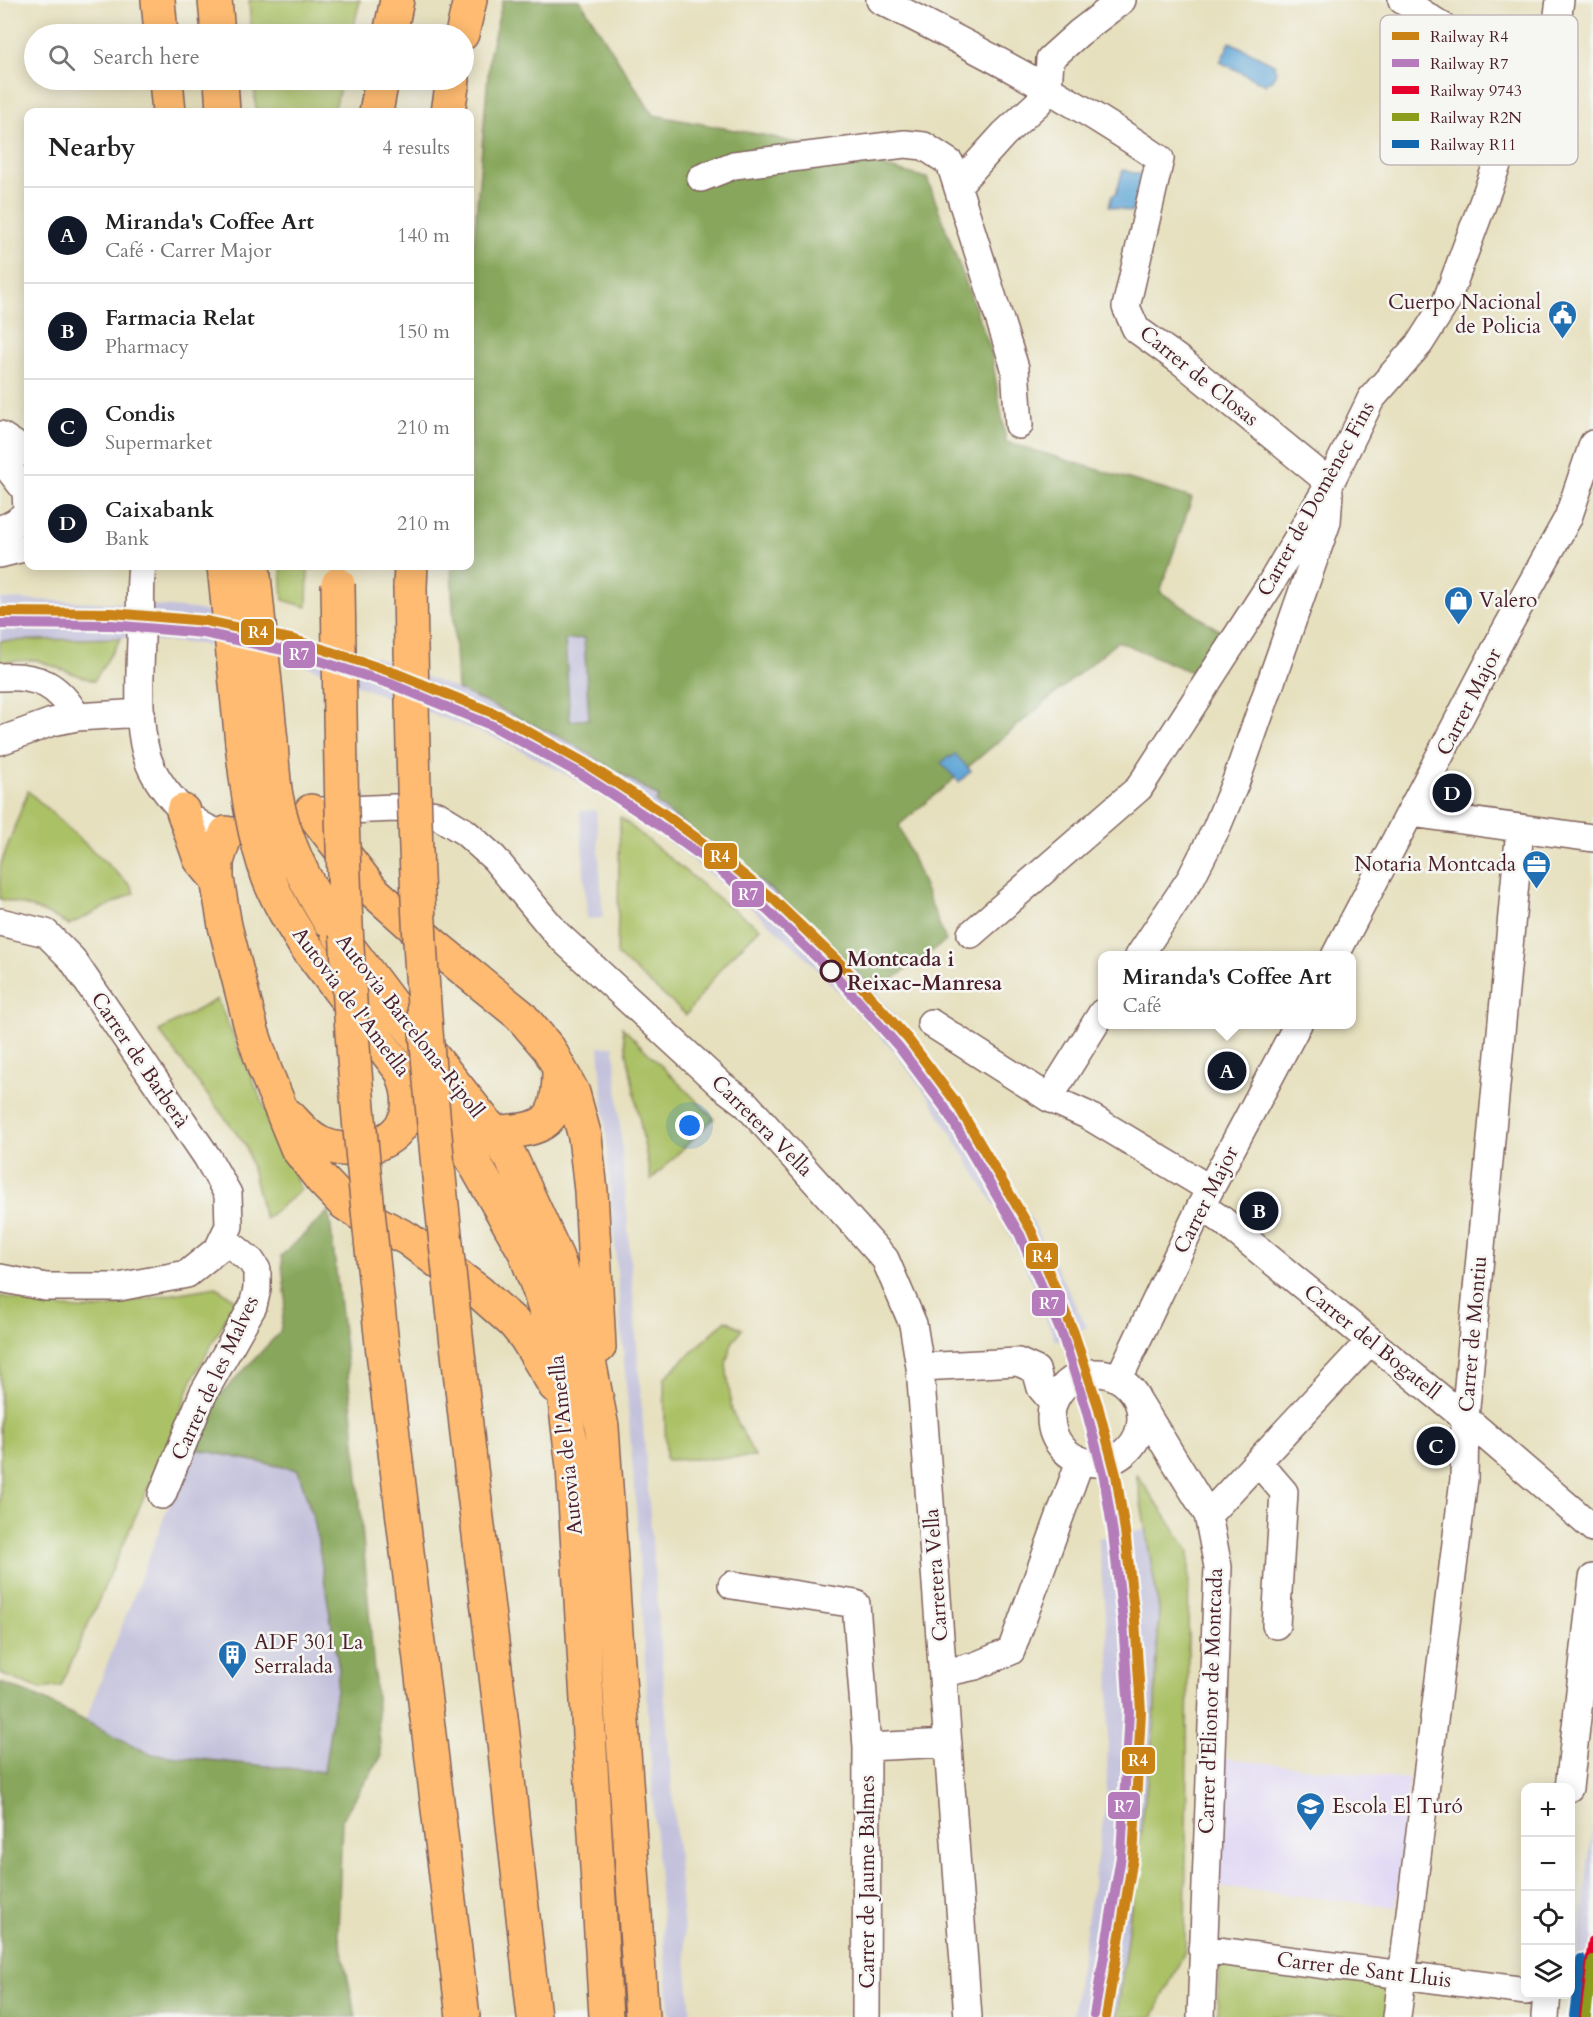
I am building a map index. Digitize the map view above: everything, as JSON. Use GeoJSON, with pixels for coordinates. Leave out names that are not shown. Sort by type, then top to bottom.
{"type":"FeatureCollection","features":[{"type":"Feature","properties":{"kind":"highway"},"geometry":{"type":"LineString","coordinates":[[158,0],[160,24]]}},
{"type":"Feature","properties":{"kind":"highway"},"geometry":{"type":"LineString","coordinates":[[215,0],[217,24]]}},
{"type":"Feature","properties":{"kind":"highway"},"geometry":{"type":"LineString","coordinates":[[233,24],[234,0]]}},
{"type":"Feature","properties":{"kind":"highway"},"geometry":{"type":"LineString","coordinates":[[392,24],[397,0]]}},
{"type":"Feature","properties":{"kind":"highway"},"geometry":{"type":"LineString","coordinates":[[464,24],[470,0]]}},
{"type":"Feature","properties":{"kind":"highway"},"geometry":{"type":"LineString","coordinates":[[167,90],[170,108]]}},
{"type":"Feature","properties":{"kind":"highway"},"geometry":{"type":"LineString","coordinates":[[222,90],[223,108]]}},
{"type":"Feature","properties":{"kind":"highway"},"geometry":{"type":"LineString","coordinates":[[233,90],[234,108]]}},
{"type":"Feature","properties":{"kind":"highway"},"geometry":{"type":"LineString","coordinates":[[377,108],[380,90]]}},
{"type":"Feature","properties":{"kind":"highway","name":"Autovia de l'Ametlla"},"geometry":{"type":"LineString","coordinates":[[226,570],[243,613],[276,796],[293,851],[306,882],[328,919]]}},
{"type":"Feature","properties":{"kind":"highway","name":"Autovia de l'Ametlla"},"geometry":{"type":"LineString","coordinates":[[252,570],[243,613],[247,793],[270,880],[286,915],[304,944],[402,1072],[467,1150],[525,1252],[540,1290],[551,1329],[562,1376],[573,1467],[606,2017]]}},
{"type":"Feature","properties":{"kind":"highway"},"geometry":{"type":"LineString","coordinates":[[339,575],[340,758],[348,967],[363,1161],[382,1344],[463,2017]]}},
{"type":"Feature","properties":{"kind":"highway"},"geometry":{"type":"LineString","coordinates":[[411,576],[412,761],[421,960],[438,1161],[534,2017]]}},
{"type":"Feature","properties":{"kind":"highway"},"geometry":{"type":"LineString","coordinates":[[183,811],[200,859],[217,879]]}},
{"type":"Feature","properties":{"kind":"highway"},"geometry":{"type":"LineString","coordinates":[[327,820],[372,890],[435,946],[520,1015],[549,1049],[573,1093],[588,1159],[596,1265],[602,1427]]}},
{"type":"Feature","properties":{"kind":"highway"},"geometry":{"type":"LineString","coordinates":[[226,833],[217,862],[217,879],[225,926],[252,1031],[265,1070],[297,1148],[334,1194],[353,1210],[408,1239],[496,1306],[514,1323],[526,1338],[566,1406]]}},
{"type":"Feature","properties":{"kind":"highway","name":"Autovia Barcelona-Ripoll"},"geometry":{"type":"LineString","coordinates":[[328,919],[511,1158],[557,1258]]}},
{"type":"Feature","properties":{"kind":"highway"},"geometry":{"type":"LineString","coordinates":[[493,1132],[536,1128],[551,1115],[558,1101],[559,1069]]}},
{"type":"Feature","properties":{"kind":"highway"},"geometry":{"type":"LineString","coordinates":[[282,1108],[309,1136],[320,1143],[341,1148],[372,1146],[383,1142],[403,1126],[409,1095],[402,1072]]}},
{"type":"Feature","properties":{"kind":"highway","name":"Autovia de l'Ametlla"},"geometry":{"type":"LineString","coordinates":[[557,1258],[584,1335],[602,1427],[642,2017]]}},
{"type":"Feature","properties":{"kind":"street"},"geometry":{"type":"LineString","coordinates":[[880,0],[989,55],[1048,90]]}},
{"type":"Feature","properties":{"kind":"street"},"geometry":{"type":"LineString","coordinates":[[958,185],[1048,90],[1050,59],[1122,0]]}},
{"type":"Feature","properties":{"kind":"street"},"geometry":{"type":"LineString","coordinates":[[1402,0],[1425,15]]}},
{"type":"Feature","properties":{"kind":"street","name":"Carrer de Domènec Fins"},"geometry":{"type":"LineString","coordinates":[[1558,15],[1560,0]]}},
{"type":"Feature","properties":{"kind":"street","name":"Carrer de Closas"},"geometry":{"type":"LineString","coordinates":[[1048,90],[1160,159],[1126,308],[1137,329],[1182,362],[1330,483]]}},
{"type":"Feature","properties":{"kind":"street"},"geometry":{"type":"LineString","coordinates":[[701,178],[734,165],[905,144],[924,146],[950,163],[1015,368],[1019,425]]}},
{"type":"Feature","properties":{"kind":"street","name":"Carrer de Domènec Fins"},"geometry":{"type":"LineString","coordinates":[[971,934],[1139,788],[1270,585],[1330,483],[1371,399],[1420,343],[1446,302],[1497,165]]}},
{"type":"Feature","properties":{"kind":"street","name":"Carrer Major"},"geometry":{"type":"LineString","coordinates":[[1338,951],[1503,635],[1568,518],[1593,444]]}},
{"type":"Feature","properties":{"kind":"street"},"geometry":{"type":"LineString","coordinates":[[14,449],[24,484]]}},
{"type":"Feature","properties":{"kind":"street"},"geometry":{"type":"LineString","coordinates":[[1142,951],[1191,878],[1216,829],[1236,781],[1327,522],[1330,483]]}},
{"type":"Feature","properties":{"kind":"street"},"geometry":{"type":"LineString","coordinates":[[0,529],[10,526],[24,515]]}},
{"type":"Feature","properties":{"kind":"street"},"geometry":{"type":"LineString","coordinates":[[0,554],[24,548]]}},
{"type":"Feature","properties":{"kind":"street"},"geometry":{"type":"LineString","coordinates":[[139,575],[141,714],[143,738],[151,767],[183,811],[213,831],[226,833]]}},
{"type":"Feature","properties":{"kind":"street"},"geometry":{"type":"LineString","coordinates":[[0,677],[30,677],[46,684],[67,699],[78,717]]}},
{"type":"Feature","properties":{"kind":"street"},"geometry":{"type":"LineString","coordinates":[[0,741],[36,726],[78,717],[141,714]]}},
{"type":"Feature","properties":{"kind":"street","name":"Carretera Vella"},"geometry":{"type":"LineString","coordinates":[[226,833],[327,820],[395,808],[437,815],[465,832],[494,858],[557,934],[721,1084],[746,1104],[885,1259],[913,1324],[920,1367],[968,2017]]}},
{"type":"Feature","properties":{"kind":"street"},"geometry":{"type":"LineString","coordinates":[[1411,813],[1593,838]]}},
{"type":"Feature","properties":{"kind":"street","name":"Carrer de Montiu"},"geometry":{"type":"LineString","coordinates":[[1397,2017],[1464,1479],[1465,1418],[1520,829]]}},
{"type":"Feature","properties":{"kind":"street","name":"Carrer de Barberà"},"geometry":{"type":"LineString","coordinates":[[0,922],[46,933],[72,959],[207,1157],[228,1194],[229,1227],[223,1238]]}},
{"type":"Feature","properties":{"kind":"street"},"geometry":{"type":"LineString","coordinates":[[1049,1098],[1098,1019]]}},
{"type":"Feature","properties":{"kind":"street","name":"Carrer del Bogatell"},"geometry":{"type":"LineString","coordinates":[[931,1023],[1049,1098],[1087,1115],[1206,1198],[1222,1220],[1465,1418],[1593,1528]]}},
{"type":"Feature","properties":{"kind":"street","name":"Carrer Major"},"geometry":{"type":"LineString","coordinates":[[1119,1378],[1206,1198],[1295,1029]]}},
{"type":"Feature","properties":{"kind":"street"},"geometry":{"type":"LineString","coordinates":[[0,1278],[46,1287],[136,1285],[187,1274],[218,1249],[223,1238]]}},
{"type":"Feature","properties":{"kind":"street","name":"Carrer de les Malves"},"geometry":{"type":"LineString","coordinates":[[162,1495],[203,1394],[253,1306],[257,1289],[256,1270],[251,1261],[223,1238]]}},
{"type":"Feature","properties":{"kind":"street"},"geometry":{"type":"LineString","coordinates":[[1208,1515],[1370,1341]]}},
{"type":"Feature","properties":{"kind":"street"},"geometry":{"type":"LineString","coordinates":[[920,1367],[1018,1362],[1036,1370],[1041,1388],[1053,1402]]}},
{"type":"Feature","properties":{"kind":"street"},"geometry":{"type":"LineString","coordinates":[[1094,1372],[1119,1378],[1128,1385],[1140,1404],[1142,1418],[1140,1433],[1133,1446],[1122,1456],[1109,1462],[1094,1464],[1080,1461],[1067,1454],[1055,1437],[1050,1416],[1053,1402],[1060,1389],[1081,1375],[1094,1372]]}},
{"type":"Feature","properties":{"kind":"street","name":"Carrer d'Elionor de Montcada"},"geometry":{"type":"LineString","coordinates":[[1140,1404],[1208,1515],[1218,1567],[1201,2017]]}},
{"type":"Feature","properties":{"kind":"street"},"geometry":{"type":"LineString","coordinates":[[944,1673],[975,1666],[1011,1651],[1080,1461]]}},
{"type":"Feature","properties":{"kind":"street"},"geometry":{"type":"LineString","coordinates":[[1258,1462],[1284,1492],[1276,1625]]}},
{"type":"Feature","properties":{"kind":"street"},"geometry":{"type":"LineString","coordinates":[[1570,1783],[1593,1578]]}},
{"type":"Feature","properties":{"kind":"street","name":"Carrer de Jaume Balmes"},"geometry":{"type":"LineString","coordinates":[[732,1586],[856,1604],[867,1747],[866,2017]]}},
{"type":"Feature","properties":{"kind":"street"},"geometry":{"type":"LineString","coordinates":[[867,1747],[948,1743]]}},
{"type":"Feature","properties":{"kind":"street","name":"Carrer de Sant Lluis"},"geometry":{"type":"LineString","coordinates":[[1202,1949],[1521,1990]]}},
{"type":"Feature","properties":{"kind":"street"},"geometry":{"type":"LineString","coordinates":[[1545,2017],[1547,1999]]}},
{"type":"Feature","properties":{"kind":"shaded area"},"geometry":{"type":"Polygon","coordinates":[[[0,599],[122,603],[194,609],[290,630],[379,658],[457,689],[568,741],[660,797],[656,802],[774,892],[865,980],[910,1035],[958,1098],[1035,1226],[1087,1327],[1055,1341],[1027,1271],[998,1211],[931,1101],[893,1050],[802,953],[734,893],[634,814],[503,741],[288,659],[199,644],[121,638],[0,641],[0,599]]]}},
{"type":"Feature","properties":{"kind":"shaded area"},"geometry":{"type":"Polygon","coordinates":[[[584,638],[589,720],[570,721],[565,639],[584,638]]]}},
{"type":"Feature","properties":{"kind":"shaded area"},"geometry":{"type":"Polygon","coordinates":[[[596,810],[603,918],[587,919],[580,811],[596,810]]]}},
{"type":"Feature","properties":{"kind":"shaded area"},"geometry":{"type":"Polygon","coordinates":[[[614,1046],[691,2017],[670,2017],[654,1818],[637,1522],[599,1047],[614,1046]]]}},
{"type":"Feature","properties":{"kind":"shaded area"},"geometry":{"type":"Polygon","coordinates":[[[191,1448],[298,1470],[315,1524],[339,1669],[324,1772],[150,1754],[85,1721],[191,1448]]]}},
{"type":"Feature","properties":{"kind":"shaded area"},"geometry":{"type":"Polygon","coordinates":[[[1145,1529],[1159,1609],[1154,1727],[1117,2017],[1072,2017],[1106,1802],[1110,1664],[1098,1538],[1145,1529]]]}},
{"type":"Feature","properties":{"kind":"shaded area","name":"Escola El Turó"},"geometry":{"type":"Polygon","coordinates":[[[1222,1758],[1409,1779],[1396,1907],[1215,1886],[1222,1758]]]}},
{"type":"Feature","properties":{"kind":"shaded area"},"geometry":{"type":"Polygon","coordinates":[[[1593,1823],[1593,2017],[1570,2017],[1572,1999],[1575,1999],[1575,1975],[1593,1823]]]}},
{"type":"Feature","properties":{"kind":"green space"},"geometry":{"type":"Polygon","coordinates":[[[249,0],[360,0],[354,24],[250,24],[249,0]]]}},
{"type":"Feature","properties":{"kind":"green space"},"geometry":{"type":"Polygon","coordinates":[[[503,0],[580,0],[653,115],[773,137],[927,178],[991,351],[1006,442],[1192,498],[1160,592],[1222,632],[1191,672],[1118,641],[899,825],[946,941],[875,992],[774,892],[655,802],[659,797],[568,741],[457,689],[451,570],[474,570],[474,240],[490,52],[503,0]],[[584,638],[565,640],[570,721],[589,719],[584,638]]]}},
{"type":"Feature","properties":{"kind":"green space"},"geometry":{"type":"Polygon","coordinates":[[[255,90],[340,90],[335,108],[256,108],[255,90]]]}},
{"type":"Feature","properties":{"kind":"green space"},"geometry":{"type":"Polygon","coordinates":[[[281,570],[308,570],[307,607],[283,600],[281,570]]]}},
{"type":"Feature","properties":{"kind":"green space"},"geometry":{"type":"Polygon","coordinates":[[[121,638],[94,681],[36,660],[0,662],[0,641],[121,638]]]}},
{"type":"Feature","properties":{"kind":"green space"},"geometry":{"type":"Polygon","coordinates":[[[28,791],[131,886],[134,893],[69,925],[36,909],[0,899],[0,866],[28,791]]]}},
{"type":"Feature","properties":{"kind":"green space"},"geometry":{"type":"Polygon","coordinates":[[[620,817],[724,903],[760,928],[724,964],[686,1015],[617,955],[620,817]]]}},
{"type":"Feature","properties":{"kind":"green space"},"geometry":{"type":"Polygon","coordinates":[[[217,999],[301,1190],[265,1219],[246,1146],[159,1031],[217,999]]]}},
{"type":"Feature","properties":{"kind":"green space"},"geometry":{"type":"Polygon","coordinates":[[[622,1027],[714,1118],[651,1180],[622,1027]]]}},
{"type":"Feature","properties":{"kind":"green space"},"geometry":{"type":"Polygon","coordinates":[[[329,1211],[353,1418],[381,1757],[342,1819],[338,1932],[356,2017],[0,2017],[0,1682],[40,1698],[150,1754],[324,1772],[339,1669],[315,1524],[298,1470],[191,1448],[215,1401],[280,1332],[286,1299],[281,1256],[329,1211]]]}},
{"type":"Feature","properties":{"kind":"green space"},"geometry":{"type":"Polygon","coordinates":[[[216,1287],[236,1300],[191,1382],[179,1417],[61,1686],[41,1689],[0,1674],[0,1296],[63,1308],[96,1309],[124,1302],[216,1287]]]}},
{"type":"Feature","properties":{"kind":"green space"},"geometry":{"type":"Polygon","coordinates":[[[726,1320],[742,1329],[732,1343],[726,1364],[732,1411],[755,1457],[666,1460],[664,1378],[726,1320]]]}},
{"type":"Feature","properties":{"kind":"green space"},"geometry":{"type":"Polygon","coordinates":[[[1136,1473],[1189,1551],[1185,1951],[1153,2017],[1117,2017],[1154,1727],[1159,1609],[1136,1473]]]}},
{"type":"Feature","properties":{"kind":"green space"},"geometry":{"type":"Polygon","coordinates":[[[1219,1964],[1391,1984],[1387,2017],[1217,2017],[1219,1964]]]}},
{"type":"Feature","properties":{"kind":"water"},"geometry":{"type":"Polygon","coordinates":[[[1230,42],[1276,65],[1274,68],[1277,70],[1271,82],[1268,81],[1266,85],[1220,62],[1230,42]]]}},
{"type":"Feature","properties":{"kind":"water"},"geometry":{"type":"Polygon","coordinates":[[[1123,170],[1142,175],[1132,212],[1109,206],[1112,195],[1116,194],[1123,170]]]}},
{"type":"Feature","properties":{"kind":"water"},"geometry":{"type":"Polygon","coordinates":[[[955,754],[971,771],[959,782],[941,763],[955,754]]]}},
{"type":"Feature","properties":{"kind":"rail line","name":"R4"},"geometry":{"type":"LineString","coordinates":[[0,612],[112,613],[206,621],[295,640],[395,673],[498,715],[585,763],[663,813],[718,854],[774,900],[845,968],[908,1039],[955,1101],[1031,1230],[1074,1333],[1098,1406],[1116,1475],[1135,1620],[1141,1712],[1133,1858],[1106,2017]]}},
{"type":"Feature","properties":{"kind":"rail line","name":"R7"},"geometry":{"type":"LineString","coordinates":[[0,624],[111,625],[204,633],[292,652],[391,684],[493,726],[579,773],[656,823],[711,863],[766,909],[836,976],[899,1047],[945,1108],[1020,1235],[1063,1337],[1086,1409],[1104,1477],[1123,1621],[1129,1712],[1121,1857],[1094,2015]]}},
{"type":"Feature","properties":{"kind":"rail line","name":"9743"},"geometry":{"type":"LineString","coordinates":[[1583,2017],[1593,1941]]}},
{"type":"Feature","properties":{"kind":"rail line","name":"R11"},"geometry":{"type":"LineString","coordinates":[[1574,2016],[1581,1959]]}},
{"type":"Feature","properties":{"kind":"rail line","name":"R2N"},"geometry":{"type":"LineString","coordinates":[[1586,2017],[1593,1960]]}},
{"type":"Feature","properties":{"kind":"place","name":"Cuerpo Nacional de Policia"},"geometry":{"type":"Point","coordinates":[1562,340]}},
{"type":"Feature","properties":{"kind":"place","name":"Valero"},"geometry":{"type":"Point","coordinates":[1458,626]}},
{"type":"Feature","properties":{"kind":"place","name":"Caixabank"},"geometry":{"type":"Point","coordinates":[1452,793]}},
{"type":"Feature","properties":{"kind":"place","name":"Notaria Montcada"},"geometry":{"type":"Point","coordinates":[1537,890]}},
{"type":"Feature","properties":{"kind":"place","name":"Montcada i Reixac-Manresa"},"geometry":{"type":"Point","coordinates":[831,971]}},
{"type":"Feature","properties":{"kind":"place","name":"Miranda's Coffee Art"},"geometry":{"type":"Point","coordinates":[1227,1071]}},
{"type":"Feature","properties":{"kind":"place","name":"Farmacia Relat"},"geometry":{"type":"Point","coordinates":[1259,1211]}},
{"type":"Feature","properties":{"kind":"place","name":"Condis"},"geometry":{"type":"Point","coordinates":[1436,1446]}},
{"type":"Feature","properties":{"kind":"place","name":"ADF 301 La Serralada"},"geometry":{"type":"Point","coordinates":[233,1680]}},
{"type":"Feature","properties":{"kind":"place","name":"Escola El Turó"},"geometry":{"type":"Point","coordinates":[1311,1832]}}]}
